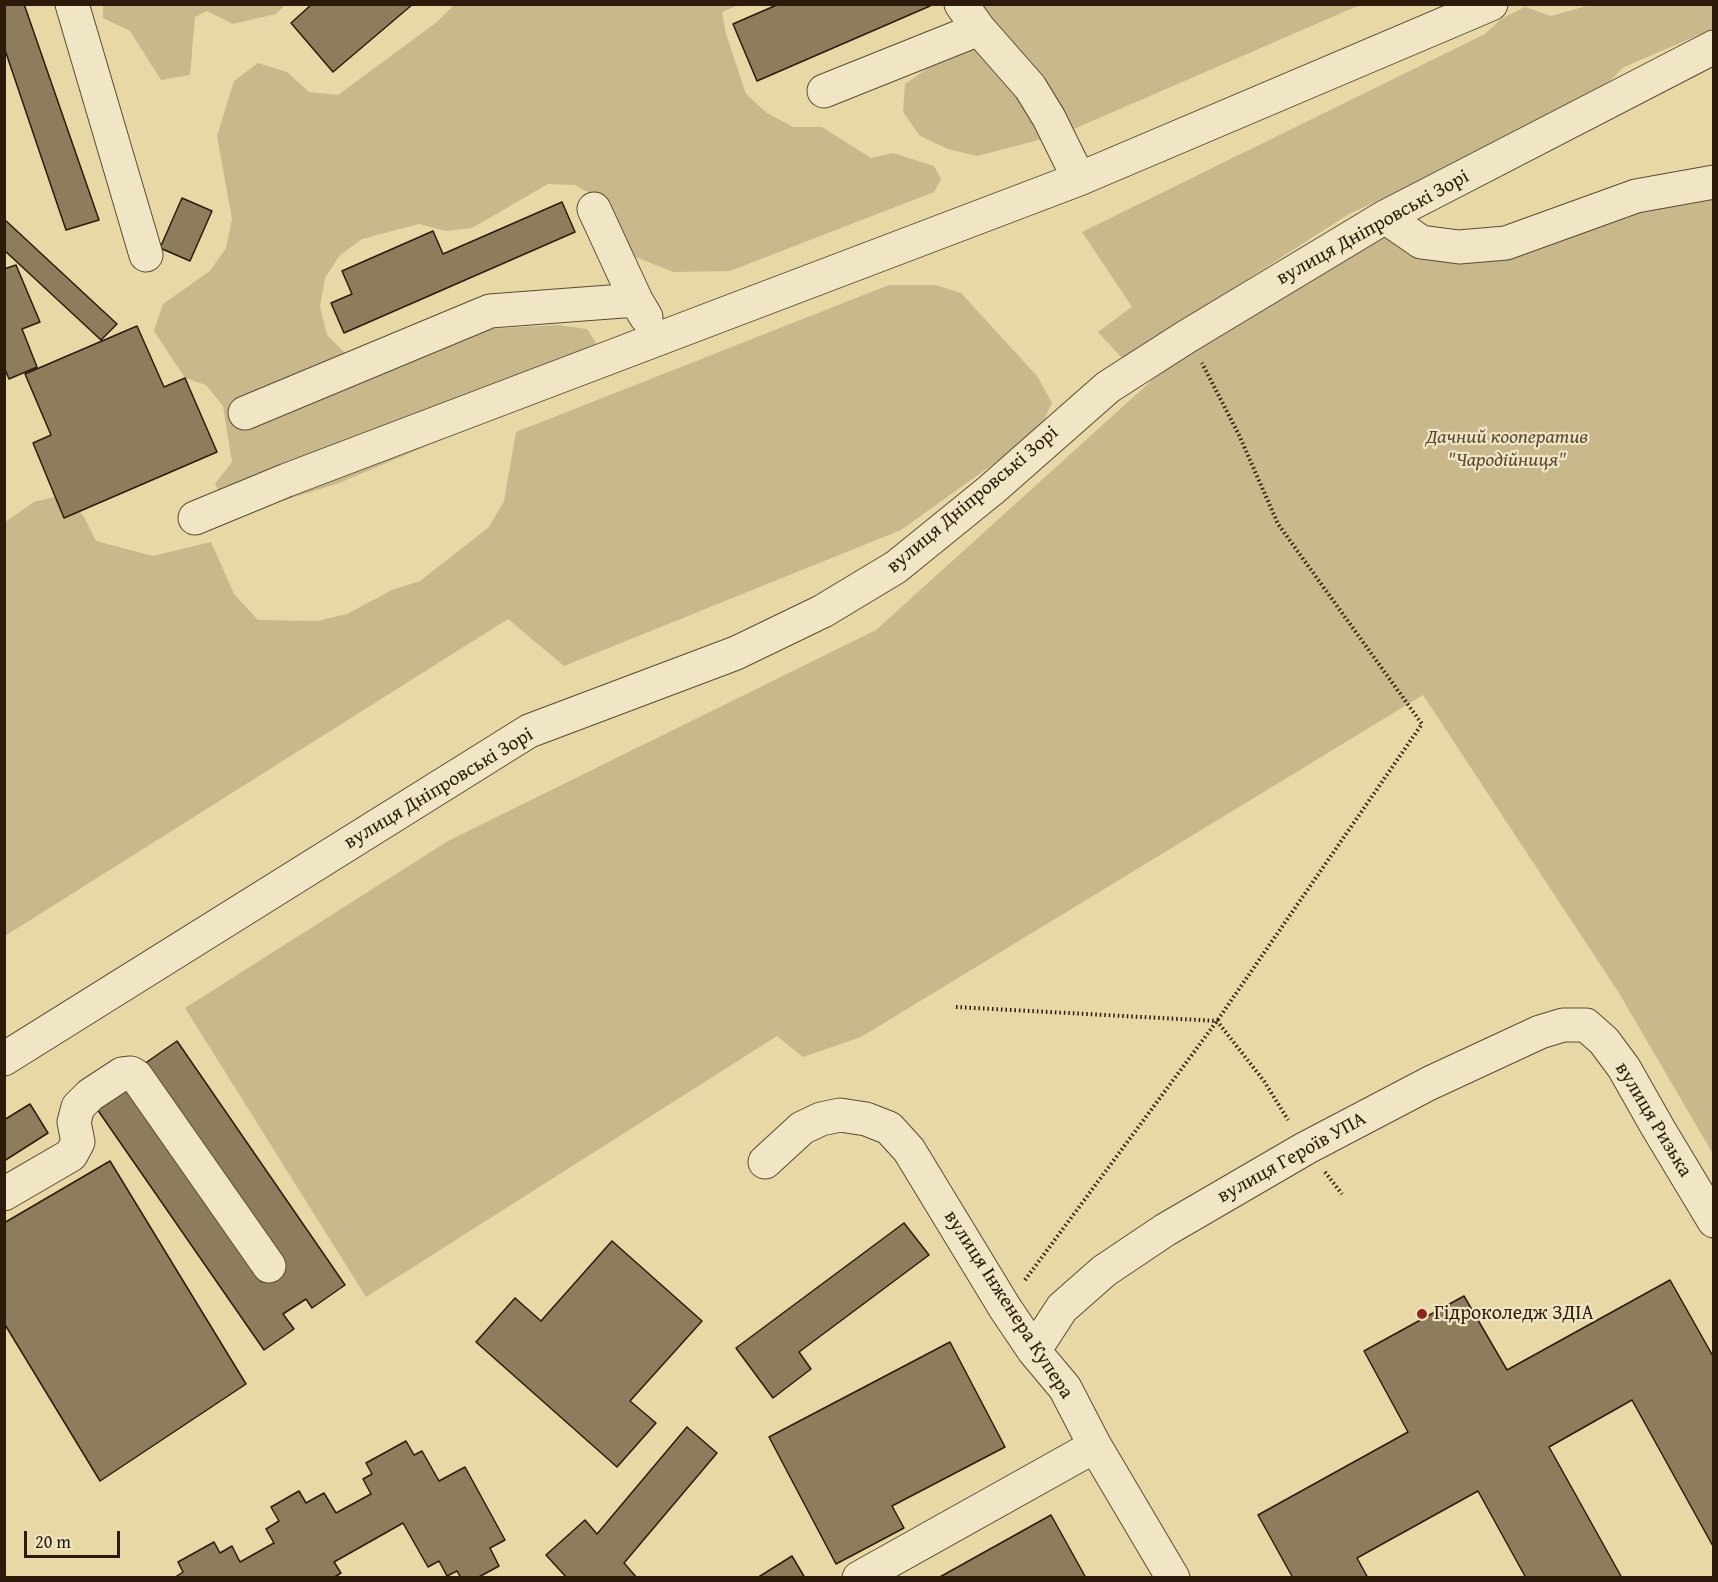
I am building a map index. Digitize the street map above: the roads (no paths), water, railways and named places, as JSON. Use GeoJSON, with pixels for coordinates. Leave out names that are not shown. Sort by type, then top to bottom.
{"type":"FeatureCollection","features":[{"type":"Feature","properties":{"kind":"street"},"geometry":{"type":"LineString","coordinates":[[72,4],[146,255]]}},
{"type":"Feature","properties":{"kind":"street"},"geometry":{"type":"LineString","coordinates":[[195,518],[287,480],[1079,179],[1491,4]]}},
{"type":"Feature","properties":{"kind":"street"},"geometry":{"type":"LineString","coordinates":[[824,91],[970,17],[1030,87],[1049,118],[1079,179]]}},
{"type":"Feature","properties":{"kind":"street","name":"вулиця Дніпровські Зорі"},"geometry":{"type":"LineString","coordinates":[[4,1059],[529,731],[736,653],[823,612],[896,567],[991,490],[1108,387],[1186,337],[1385,217],[1713,48]]}},
{"type":"Feature","properties":{"kind":"street"},"geometry":{"type":"LineString","coordinates":[[1385,217],[1421,242],[1459,247],[1506,243],[1636,196],[1713,182]]}},
{"type":"Feature","properties":{"kind":"street"},"geometry":{"type":"LineString","coordinates":[[594,209],[636,300],[659,339]]}},
{"type":"Feature","properties":{"kind":"street"},"geometry":{"type":"LineString","coordinates":[[245,413],[490,311],[636,300]]}},
{"type":"Feature","properties":{"kind":"street","name":"вулиця Героїв УПА"},"geometry":{"type":"LineString","coordinates":[[1034,1351],[1062,1308],[1104,1271],[1165,1230],[1306,1148],[1430,1083],[1540,1032],[1563,1025],[1586,1025]]}},
{"type":"Feature","properties":{"kind":"street","name":"вулиця Ризька"},"geometry":{"type":"LineString","coordinates":[[1586,1025],[1604,1041],[1624,1068],[1713,1221]]}},
{"type":"Feature","properties":{"kind":"street"},"geometry":{"type":"LineString","coordinates":[[4,1194],[71,1155],[78,1142],[74,1122],[78,1107],[90,1095],[122,1074],[131,1073],[136,1076],[269,1266]]}},
{"type":"Feature","properties":{"kind":"street","name":"вулиця Інженера Купера"},"geometry":{"type":"LineString","coordinates":[[765,1162],[802,1128],[820,1119],[840,1116],[866,1119],[889,1128],[909,1150],[1005,1308],[1034,1351],[1065,1388],[1095,1446],[1173,1578]]}},
{"type":"Feature","properties":{"kind":"street"},"geometry":{"type":"LineString","coordinates":[[859,1578],[1095,1446]]}},
{"type":"Feature","properties":{"kind":"place","name":"Гідроколедж ЗДIА"},"geometry":{"type":"Point","coordinates":[1422,1314]}},
{"type":"Feature","properties":{"kind":"park label","name":"Дачний кооператив \"Чародійниця\""},"geometry":{"type":"Point","coordinates":[1507,450]}}]}
